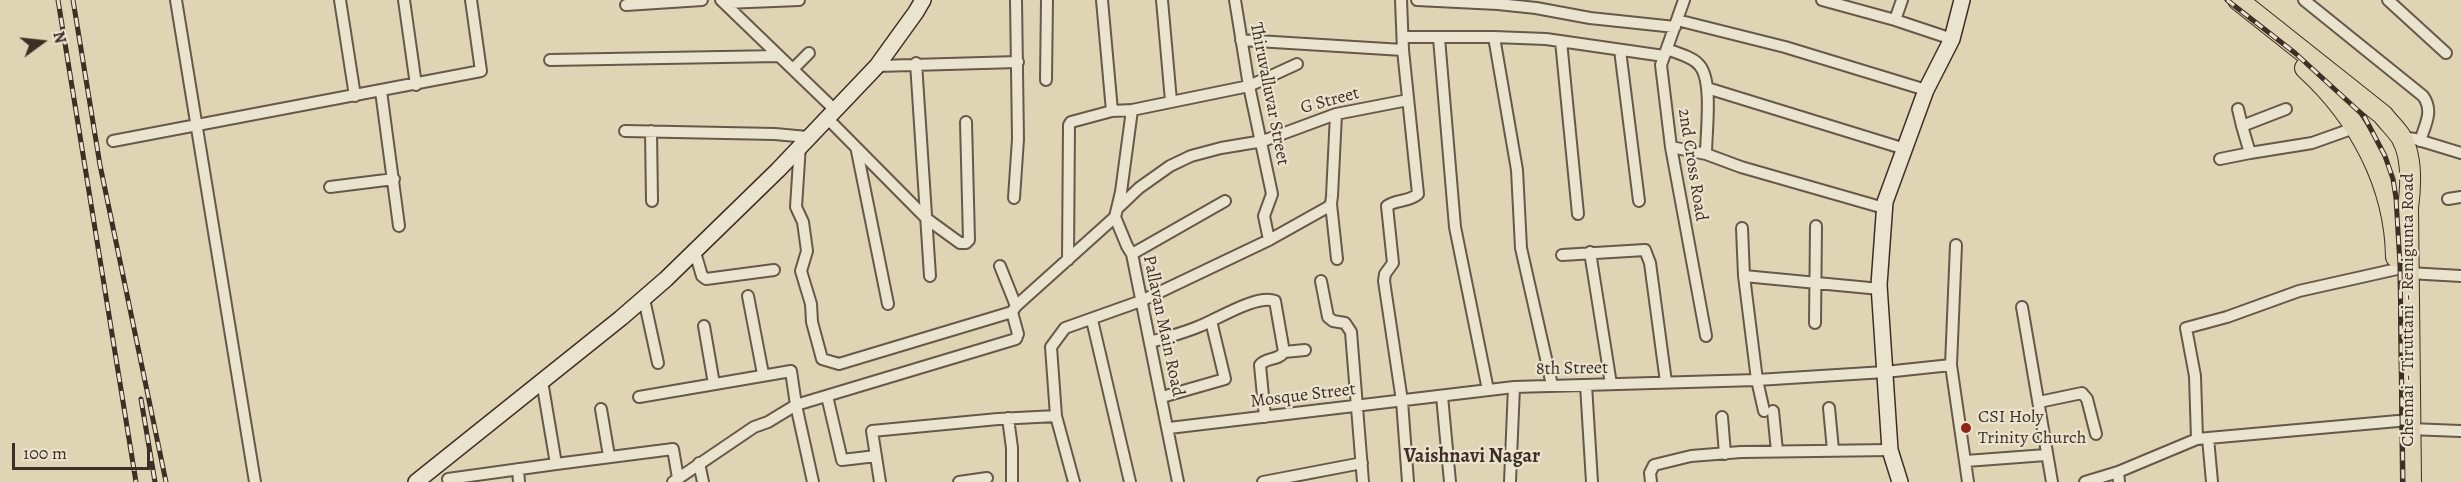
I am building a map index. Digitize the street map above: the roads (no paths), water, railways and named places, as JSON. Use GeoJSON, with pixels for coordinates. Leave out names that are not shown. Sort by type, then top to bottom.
{"type":"FeatureCollection","features":[{"type":"Feature","properties":{"kind":"highway","name":"Chennai - Tiruttani - Renigunta Road"},"geometry":{"type":"LineString","coordinates":[[2222,0],[2280,44],[2356,114],[2383,115],[2411,139],[2407,153],[2411,190],[2400,209]]}},
{"type":"Feature","properties":{"kind":"highway","name":"Chennai - Tiruttani - Renigunta Road"},"geometry":{"type":"LineString","coordinates":[[2238,0],[2356,114],[2373,158],[2400,209],[2403,271],[2404,425],[2399,482]]}},
{"type":"Feature","properties":{"kind":"highway","name":"Chennai - Tiruttani - Renigunta Road"},"geometry":{"type":"LineString","coordinates":[[2404,425],[2410,482]]}},
{"type":"Feature","properties":{"kind":"street"},"geometry":{"type":"LineString","coordinates":[[176,0],[255,482]]}},
{"type":"Feature","properties":{"kind":"street"},"geometry":{"type":"LineString","coordinates":[[340,0],[355,96]]}},
{"type":"Feature","properties":{"kind":"street"},"geometry":{"type":"LineString","coordinates":[[404,0],[416,85]]}},
{"type":"Feature","properties":{"kind":"street"},"geometry":{"type":"LineString","coordinates":[[113,141],[481,71],[471,0]]}},
{"type":"Feature","properties":{"kind":"street"},"geometry":{"type":"LineString","coordinates":[[626,4],[702,0]]}},
{"type":"Feature","properties":{"kind":"street"},"geometry":{"type":"LineString","coordinates":[[723,2],[799,0]]}},
{"type":"Feature","properties":{"kind":"street"},"geometry":{"type":"LineString","coordinates":[[416,482],[644,299],[778,170],[877,66],[923,0]]}},
{"type":"Feature","properties":{"kind":"street"},"geometry":{"type":"LineString","coordinates":[[1014,198],[1018,139],[1016,0]]}},
{"type":"Feature","properties":{"kind":"street"},"geometry":{"type":"LineString","coordinates":[[1046,80],[1047,0]]}},
{"type":"Feature","properties":{"kind":"street"},"geometry":{"type":"LineString","coordinates":[[1102,0],[1112,111]]}},
{"type":"Feature","properties":{"kind":"street"},"geometry":{"type":"LineString","coordinates":[[1162,0],[1171,101]]}},
{"type":"Feature","properties":{"kind":"street","name":"Thiruvalluvar Street"},"geometry":{"type":"LineString","coordinates":[[1235,0],[1240,40],[1263,141],[1272,194],[1264,216],[1269,240]]}},
{"type":"Feature","properties":{"kind":"street"},"geometry":{"type":"LineString","coordinates":[[1401,0],[1403,50],[1418,194],[1412,200],[1393,202],[1387,206],[1393,263],[1385,274],[1384,281],[1402,401],[1408,482]]}},
{"type":"Feature","properties":{"kind":"street"},"geometry":{"type":"LineString","coordinates":[[1417,0],[1498,4],[1590,18],[1676,23],[1785,47],[1926,90]]}},
{"type":"Feature","properties":{"kind":"street","name":"2nd Cross Road"},"geometry":{"type":"LineString","coordinates":[[1684,0],[1661,64],[1671,147],[1706,336]]}},
{"type":"Feature","properties":{"kind":"street"},"geometry":{"type":"LineString","coordinates":[[1822,0],[1895,20],[1952,39]]}},
{"type":"Feature","properties":{"kind":"street"},"geometry":{"type":"LineString","coordinates":[[1895,20],[1902,0]]}},
{"type":"Feature","properties":{"kind":"street"},"geometry":{"type":"LineString","coordinates":[[1900,482],[1890,450],[1880,289],[1884,208],[1926,90],[1952,39],[1962,0]]}},
{"type":"Feature","properties":{"kind":"street"},"geometry":{"type":"LineString","coordinates":[[2304,0],[2423,96],[2429,113],[2411,139],[2461,153]]}},
{"type":"Feature","properties":{"kind":"street"},"geometry":{"type":"LineString","coordinates":[[2388,0],[2446,53]]}},
{"type":"Feature","properties":{"kind":"street"},"geometry":{"type":"LineString","coordinates":[[723,2],[793,69],[857,149],[927,219],[960,243],[966,243],[969,240],[966,122]]}},
{"type":"Feature","properties":{"kind":"street"},"geometry":{"type":"LineString","coordinates":[[1402,37],[1494,37],[1561,41],[1620,50],[1665,52],[1700,66],[1707,88],[1706,154]]}},
{"type":"Feature","properties":{"kind":"street"},"geometry":{"type":"LineString","coordinates":[[1494,37],[1517,170],[1521,248],[1552,385]]}},
{"type":"Feature","properties":{"kind":"street"},"geometry":{"type":"LineString","coordinates":[[1439,38],[1455,227],[1488,390]]}},
{"type":"Feature","properties":{"kind":"street"},"geometry":{"type":"LineString","coordinates":[[1240,40],[1403,50]]}},
{"type":"Feature","properties":{"kind":"street"},"geometry":{"type":"LineString","coordinates":[[1561,41],[1578,214]]}},
{"type":"Feature","properties":{"kind":"street"},"geometry":{"type":"LineString","coordinates":[[1620,50],[1640,201]]}},
{"type":"Feature","properties":{"kind":"street"},"geometry":{"type":"LineString","coordinates":[[793,69],[809,53]]}},
{"type":"Feature","properties":{"kind":"street"},"geometry":{"type":"LineString","coordinates":[[550,60],[779,56]]}},
{"type":"Feature","properties":{"kind":"street"},"geometry":{"type":"LineString","coordinates":[[877,66],[916,63],[1018,62]]}},
{"type":"Feature","properties":{"kind":"street"},"geometry":{"type":"LineString","coordinates":[[916,63],[930,276]]}},
{"type":"Feature","properties":{"kind":"street"},"geometry":{"type":"LineString","coordinates":[[1068,260],[1069,125],[1071,122],[1112,111],[1132,110],[1249,86],[1297,64]]}},
{"type":"Feature","properties":{"kind":"street"},"geometry":{"type":"LineString","coordinates":[[1707,88],[1905,149]]}},
{"type":"Feature","properties":{"kind":"street"},"geometry":{"type":"LineString","coordinates":[[381,91],[399,226]]}},
{"type":"Feature","properties":{"kind":"street","name":"G Street"},"geometry":{"type":"LineString","coordinates":[[1014,309],[1068,260],[1139,188],[1170,166],[1221,148],[1263,141],[1336,114],[1408,100]]}},
{"type":"Feature","properties":{"kind":"street"},"geometry":{"type":"LineString","coordinates":[[2238,109],[2250,153]]}},
{"type":"Feature","properties":{"kind":"street"},"geometry":{"type":"LineString","coordinates":[[2242,126],[2286,109]]}},
{"type":"Feature","properties":{"kind":"street"},"geometry":{"type":"LineString","coordinates":[[1116,213],[1132,110]]}},
{"type":"Feature","properties":{"kind":"street"},"geometry":{"type":"LineString","coordinates":[[1336,114],[1331,204],[1337,259]]}},
{"type":"Feature","properties":{"kind":"street"},"geometry":{"type":"LineString","coordinates":[[2220,159],[2312,143],[2356,114]]}},
{"type":"Feature","properties":{"kind":"street"},"geometry":{"type":"LineString","coordinates":[[626,131],[804,141]]}},
{"type":"Feature","properties":{"kind":"street"},"geometry":{"type":"LineString","coordinates":[[651,131],[652,201]]}},
{"type":"Feature","properties":{"kind":"street"},"geometry":{"type":"LineString","coordinates":[[804,141],[796,207],[803,222],[807,251],[801,271],[811,304],[812,322],[822,360],[839,364],[1014,309]]}},
{"type":"Feature","properties":{"kind":"street"},"geometry":{"type":"LineString","coordinates":[[1671,147],[1706,154],[1741,167],[1884,208]]}},
{"type":"Feature","properties":{"kind":"street"},"geometry":{"type":"LineString","coordinates":[[857,149],[888,303]]}},
{"type":"Feature","properties":{"kind":"street"},"geometry":{"type":"LineString","coordinates":[[330,187],[394,179]]}},
{"type":"Feature","properties":{"kind":"street"},"geometry":{"type":"LineString","coordinates":[[2448,199],[2461,197]]}},
{"type":"Feature","properties":{"kind":"street"},"geometry":{"type":"LineString","coordinates":[[1132,254],[1225,201]]}},
{"type":"Feature","properties":{"kind":"street"},"geometry":{"type":"LineString","coordinates":[[1074,482],[1056,416],[1051,347],[1065,328],[1141,301],[1269,240],[1331,204]]}},
{"type":"Feature","properties":{"kind":"street","name":"Pallavan Main Road"},"geometry":{"type":"LineString","coordinates":[[1116,213],[1132,254],[1169,428],[1178,482]]}},
{"type":"Feature","properties":{"kind":"street"},"geometry":{"type":"LineString","coordinates":[[1815,323],[1816,226]]}},
{"type":"Feature","properties":{"kind":"street"},"geometry":{"type":"LineString","coordinates":[[1742,228],[1744,276],[1757,380],[1768,411],[1777,451]]}},
{"type":"Feature","properties":{"kind":"street"},"geometry":{"type":"LineString","coordinates":[[1956,245],[1952,365],[1968,482]]}},
{"type":"Feature","properties":{"kind":"street"},"geometry":{"type":"LineString","coordinates":[[694,249],[702,276],[706,279],[774,270]]}},
{"type":"Feature","properties":{"kind":"street"},"geometry":{"type":"LineString","coordinates":[[1562,255],[1641,250],[1648,254],[1666,382]]}},
{"type":"Feature","properties":{"kind":"street"},"geometry":{"type":"LineString","coordinates":[[1590,252],[1611,384]]}},
{"type":"Feature","properties":{"kind":"street"},"geometry":{"type":"LineString","coordinates":[[676,480],[754,427],[768,422],[796,405],[1016,339],[1018,334],[1014,309],[1000,266]]}},
{"type":"Feature","properties":{"kind":"street"},"geometry":{"type":"LineString","coordinates":[[2212,482],[2202,439],[2195,376],[2186,328],[2227,317],[2299,291],[2403,271],[2461,276]]}},
{"type":"Feature","properties":{"kind":"street"},"geometry":{"type":"LineString","coordinates":[[1744,276],[1880,289]]}},
{"type":"Feature","properties":{"kind":"street"},"geometry":{"type":"LineString","coordinates":[[1321,280],[1328,317],[1333,321],[1345,323],[1351,332],[1363,482]]}},
{"type":"Feature","properties":{"kind":"street"},"geometry":{"type":"LineString","coordinates":[[748,296],[763,374]]}},
{"type":"Feature","properties":{"kind":"street"},"geometry":{"type":"LineString","coordinates":[[644,299],[658,363]]}},
{"type":"Feature","properties":{"kind":"street"},"geometry":{"type":"LineString","coordinates":[[1151,342],[1211,321],[1242,307],[1272,299],[1277,304],[1284,352]]}},
{"type":"Feature","properties":{"kind":"street"},"geometry":{"type":"LineString","coordinates":[[2022,307],[2052,482]]}},
{"type":"Feature","properties":{"kind":"street"},"geometry":{"type":"LineString","coordinates":[[1092,320],[1130,482]]}},
{"type":"Feature","properties":{"kind":"street"},"geometry":{"type":"LineString","coordinates":[[1162,397],[1225,379],[1211,321]]}},
{"type":"Feature","properties":{"kind":"street"},"geometry":{"type":"LineString","coordinates":[[704,326],[714,384]]}},
{"type":"Feature","properties":{"kind":"street"},"geometry":{"type":"LineString","coordinates":[[1265,417],[1260,365],[1279,357],[1284,352],[1305,350]]}},
{"type":"Feature","properties":{"kind":"street","name":"8th Street"},"geometry":{"type":"LineString","coordinates":[[1442,396],[1514,387],[1757,380],[1885,372],[1952,365]]}},
{"type":"Feature","properties":{"kind":"street"},"geometry":{"type":"LineString","coordinates":[[639,397],[791,371],[813,482]]}},
{"type":"Feature","properties":{"kind":"street"},"geometry":{"type":"LineString","coordinates":[[542,381],[556,464]]}},
{"type":"Feature","properties":{"kind":"street"},"geometry":{"type":"LineString","coordinates":[[1583,482],[1592,482],[1586,385]]}},
{"type":"Feature","properties":{"kind":"street"},"geometry":{"type":"LineString","coordinates":[[1510,482],[1514,387]]}},
{"type":"Feature","properties":{"kind":"street"},"geometry":{"type":"LineString","coordinates":[[2039,402],[2076,392],[2082,393],[2087,399],[2096,434]]}},
{"type":"Feature","properties":{"kind":"street"},"geometry":{"type":"LineString","coordinates":[[827,396],[842,460],[876,456]]}},
{"type":"Feature","properties":{"kind":"street"},"geometry":{"type":"LineString","coordinates":[[1442,396],[1450,482]]}},
{"type":"Feature","properties":{"kind":"street","name":"Mosque Street"},"geometry":{"type":"LineString","coordinates":[[1169,428],[1442,396]]}},
{"type":"Feature","properties":{"kind":"street"},"geometry":{"type":"LineString","coordinates":[[1829,408],[1833,450]]}},
{"type":"Feature","properties":{"kind":"street"},"geometry":{"type":"LineString","coordinates":[[601,409],[609,456]]}},
{"type":"Feature","properties":{"kind":"street"},"geometry":{"type":"LineString","coordinates":[[880,482],[872,431],[1008,418],[1056,416]]}},
{"type":"Feature","properties":{"kind":"street"},"geometry":{"type":"LineString","coordinates":[[1722,417],[1725,454]]}},
{"type":"Feature","properties":{"kind":"street"},"geometry":{"type":"LineString","coordinates":[[1008,418],[1012,448],[1012,482]]}},
{"type":"Feature","properties":{"kind":"street"},"geometry":{"type":"LineString","coordinates":[[2085,482],[2118,477],[2202,439],[2404,425],[2461,431]]}},
{"type":"Feature","properties":{"kind":"street"},"geometry":{"type":"LineString","coordinates":[[444,458],[448,480],[609,456],[674,449],[676,480]]}},
{"type":"Feature","properties":{"kind":"street"},"geometry":{"type":"LineString","coordinates":[[1651,482],[1652,468],[1659,463],[1691,456],[1777,451],[1890,450]]}},
{"type":"Feature","properties":{"kind":"street"},"geometry":{"type":"LineString","coordinates":[[1966,461],[2046,455]]}},
{"type":"Feature","properties":{"kind":"street"},"geometry":{"type":"LineString","coordinates":[[699,463],[704,482]]}},
{"type":"Feature","properties":{"kind":"street"},"geometry":{"type":"LineString","coordinates":[[1263,482],[1362,464]]}},
{"type":"Feature","properties":{"kind":"street"},"geometry":{"type":"LineString","coordinates":[[518,469],[519,482]]}},
{"type":"Feature","properties":{"kind":"street"},"geometry":{"type":"LineString","coordinates":[[959,482],[987,478]]}},
{"type":"Feature","properties":{"kind":"railway"},"geometry":{"type":"LineString","coordinates":[[58,0],[136,482]]}},
{"type":"Feature","properties":{"kind":"railway"},"geometry":{"type":"LineString","coordinates":[[73,0],[100,165],[166,482]]}},
{"type":"Feature","properties":{"kind":"railway"},"geometry":{"type":"LineString","coordinates":[[2227,0],[2295,53],[2364,116],[2385,156],[2393,179],[2396,198],[2400,265],[2403,482]]}},
{"type":"Feature","properties":{"kind":"railway"},"geometry":{"type":"LineString","coordinates":[[141,399],[155,482]]}},
{"type":"Feature","properties":{"kind":"place","name":"CSI Holy Trinity Church"},"geometry":{"type":"Point","coordinates":[1966,428]}},
{"type":"Feature","properties":{"kind":"district","name":"Vaishnavi Nagar"},"geometry":{"type":"Point","coordinates":[1472,457]}}]}
